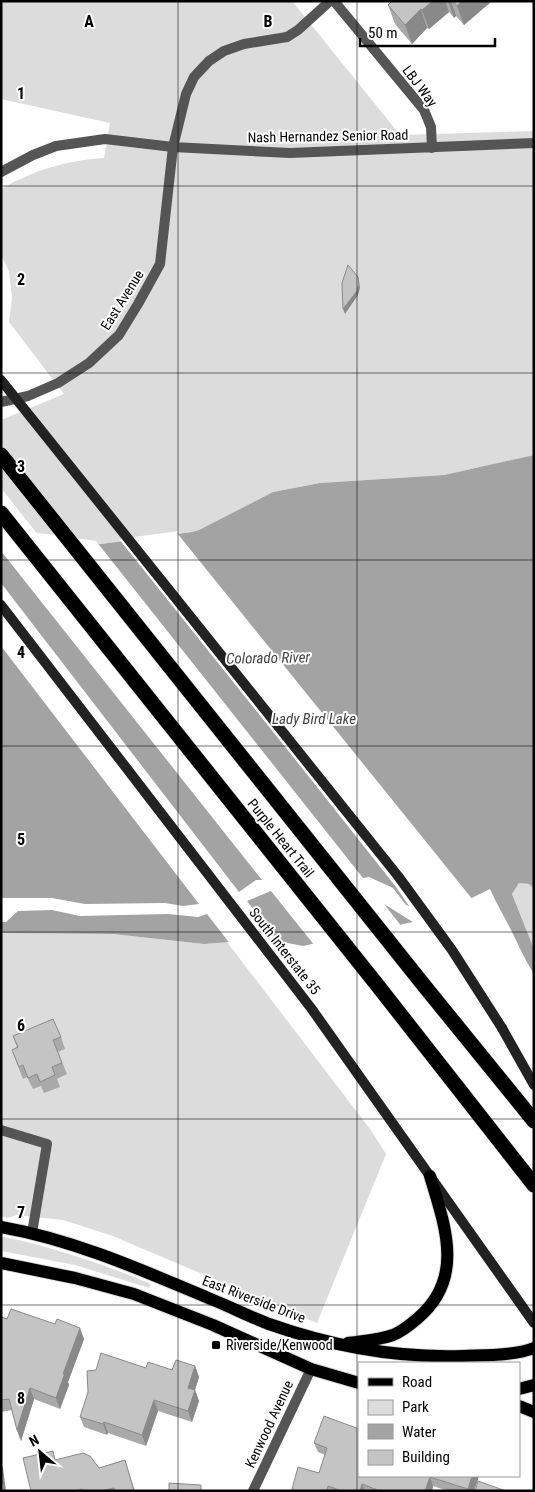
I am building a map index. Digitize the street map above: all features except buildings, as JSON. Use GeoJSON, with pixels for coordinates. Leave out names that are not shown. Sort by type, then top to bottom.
{"type":"FeatureCollection","features":[{"type":"Feature","properties":{"kind":"highway","name":"Purple Heart Trail"},"geometry":{"type":"LineString","coordinates":[[1,455],[534,1121]]}},
{"type":"Feature","properties":{"kind":"highway","name":"Purple Heart Trail"},"geometry":{"type":"LineString","coordinates":[[1,513],[534,1185]]}},
{"type":"Feature","properties":{"kind":"main road"},"geometry":{"type":"LineString","coordinates":[[1,380],[398,876],[452,950],[502,1028],[534,1085]]}},
{"type":"Feature","properties":{"kind":"main road","name":"South Interstate 35"},"geometry":{"type":"LineString","coordinates":[[1,606],[311,1008],[534,1323]]}},
{"type":"Feature","properties":{"kind":"main road"},"geometry":{"type":"LineString","coordinates":[[336,1345],[390,1336],[403,1330],[430,1308],[442,1287],[448,1257],[446,1231],[430,1176]]}},
{"type":"Feature","properties":{"kind":"main road","name":"East Riverside Drive"},"geometry":{"type":"LineString","coordinates":[[1,1227],[32,1232],[93,1251],[268,1324],[336,1345],[395,1355],[435,1357],[488,1355],[534,1348]]}},
{"type":"Feature","properties":{"kind":"main road"},"geometry":{"type":"LineString","coordinates":[[1,1263],[75,1278],[134,1294],[213,1325],[310,1369],[358,1383]]}},
{"type":"Feature","properties":{"kind":"main road"},"geometry":{"type":"LineString","coordinates":[[520,1389],[534,1385]]}},
{"type":"Feature","properties":{"kind":"main road"},"geometry":{"type":"LineString","coordinates":[[520,1406],[534,1412]]}},
{"type":"Feature","properties":{"kind":"street","name":"East Avenue"},"geometry":{"type":"LineString","coordinates":[[1,402],[28,396],[58,383],[89,363],[119,335],[138,304],[160,264],[173,147],[186,94],[194,77],[209,61],[224,50],[244,44],[287,37],[298,30],[330,1]]}},
{"type":"Feature","properties":{"kind":"street","name":"LBJ Way"},"geometry":{"type":"LineString","coordinates":[[334,1],[424,110],[431,127],[432,148]]}},
{"type":"Feature","properties":{"kind":"street","name":"Nash Hernandez Senior Road"},"geometry":{"type":"LineString","coordinates":[[4,167],[56,146],[105,139],[173,147],[290,153],[534,143]]}},
{"type":"Feature","properties":{"kind":"street"},"geometry":{"type":"LineString","coordinates":[[1,1130],[47,1144],[32,1232]]}},
{"type":"Feature","properties":{"kind":"street","name":"Kenwood Avenue"},"geometry":{"type":"LineString","coordinates":[[253,1491],[310,1369]]}},
{"type":"Feature","properties":{"kind":"green space"},"geometry":{"type":"Polygon","coordinates":[[[1,1],[292,1],[400,135],[534,131],[534,455],[444,475],[320,483],[273,492],[192,532],[101,544],[39,536],[1,488],[1,420],[64,394],[9,322],[12,298],[9,271],[1,255],[1,189],[26,176],[51,167],[77,161],[104,158],[110,123],[1,99],[1,1]]]}},
{"type":"Feature","properties":{"kind":"green space"},"geometry":{"type":"Polygon","coordinates":[[[519,883],[529,884],[534,889],[534,949],[512,894],[519,883]]]}},
{"type":"Feature","properties":{"kind":"green space"},"geometry":{"type":"Polygon","coordinates":[[[1,933],[113,934],[204,944],[227,942],[370,1129],[386,1154],[317,1323],[113,1236],[63,1220],[17,1215],[7,1218],[1,1216],[1,933]]]}},
{"type":"Feature","properties":{"kind":"green space"},"geometry":{"type":"Polygon","coordinates":[[[1,1236],[77,1257],[151,1284],[149,1288],[75,1265],[1,1251],[1,1236]]]}},
{"type":"Feature","properties":{"kind":"water","name":"Lady Bird Lake"},"geometry":{"type":"Polygon","coordinates":[[[534,455],[534,889],[529,884],[519,883],[512,894],[534,949],[534,974],[490,889],[431,918],[303,946],[267,939],[204,944],[113,934],[1,933],[1,542],[39,536],[101,544],[192,532],[273,492],[320,483],[444,475],[534,455]]]}},
{"type":"Feature","properties":{"kind":"pier"},"geometry":{"type":"Polygon","coordinates":[[[179,531],[177,533],[473,900],[431,920],[416,924],[384,904],[402,927],[315,946],[271,891],[247,901],[280,944],[267,942],[231,945],[207,914],[198,917],[168,914],[80,916],[52,910],[18,911],[6,922],[1,922],[1,898],[52,898],[85,904],[165,903],[183,906],[199,904],[1,646],[1,583],[239,892],[256,880],[262,880],[1,551],[1,540],[39,533],[96,541],[363,878],[369,877],[393,888],[406,905],[409,906],[306,773],[119,539],[179,531]]]}},
{"type":"Feature","properties":{"kind":"place","name":"Riverside/Kenwood"},"geometry":{"type":"Point","coordinates":[216,1345]}},
{"type":"Feature","properties":{"kind":"water label","name":"Colorado River"},"geometry":{"type":"Point","coordinates":[268,658]}}]}
